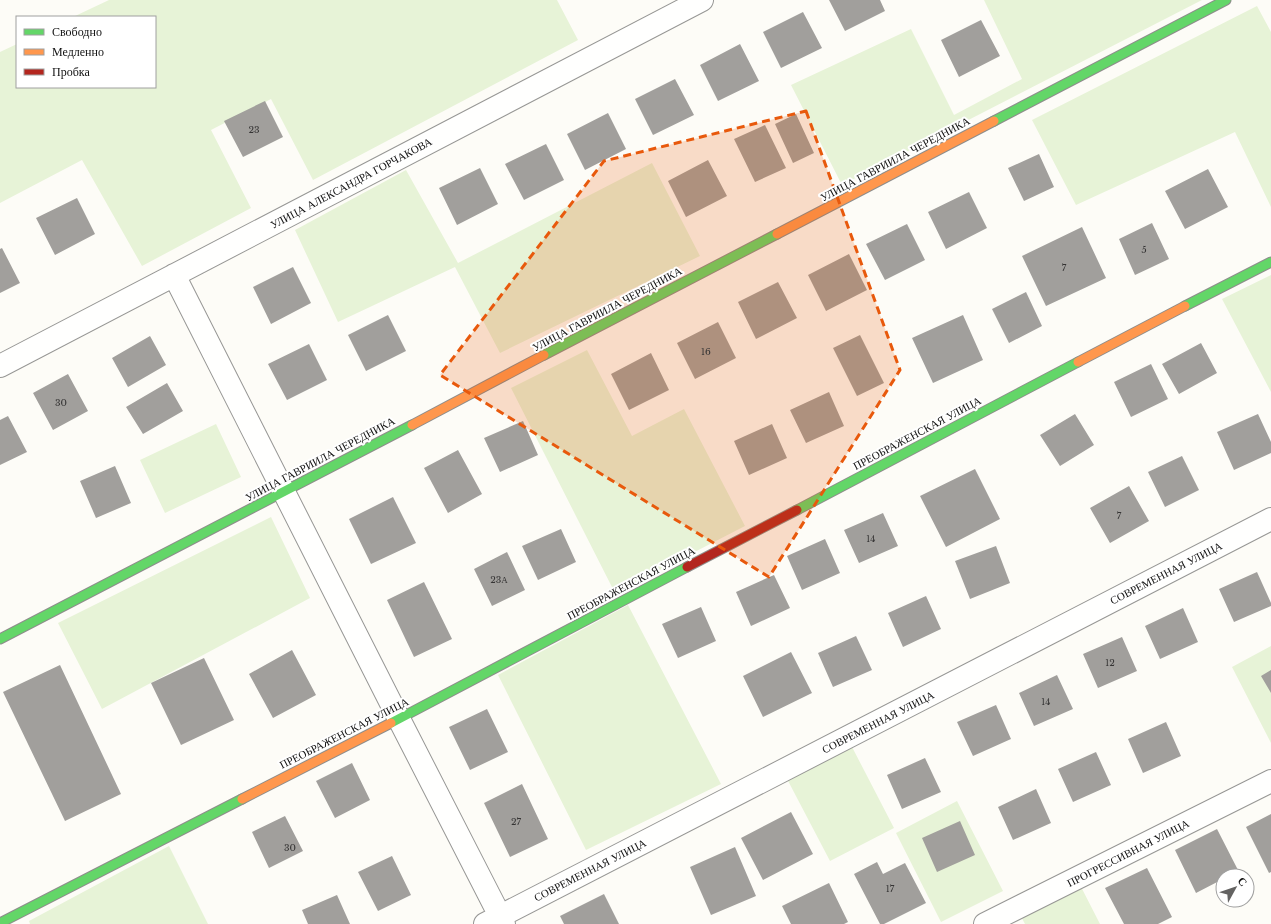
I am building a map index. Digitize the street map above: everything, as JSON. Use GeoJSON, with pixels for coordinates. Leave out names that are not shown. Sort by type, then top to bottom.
{"type":"FeatureCollection","features":[{"type":"Feature","properties":{"kind":"street","name":"УЛИЦА АЛЕКСАНДРА ГОРЧАКОВА"},"geometry":{"type":"LineString","coordinates":[[0,366],[702,0]]}},
{"type":"Feature","properties":{"kind":"street","name":"УЛИЦА ГАВРИИЛА ЧЕРЕДНИКА"},"geometry":{"type":"LineString","coordinates":[[0,639],[1226,0]]}},
{"type":"Feature","properties":{"kind":"street","name":"ПРЕОБРАЖЕНСКАЯ УЛИЦА"},"geometry":{"type":"LineString","coordinates":[[0,923],[399,719],[1136,331],[1271,262]]}},
{"type":"Feature","properties":{"kind":"street"},"geometry":{"type":"LineString","coordinates":[[174,275],[399,719],[497,921]]}},
{"type":"Feature","properties":{"kind":"street","name":"СОВРЕМЕННАЯ УЛИЦА"},"geometry":{"type":"LineString","coordinates":[[497,921],[1271,520]]}},
{"type":"Feature","properties":{"kind":"street","name":"ПРОГРЕССИВНАЯ УЛИЦА"},"geometry":{"type":"LineString","coordinates":[[985,924],[1271,781]]}},
{"type":"Feature","properties":{"kind":"highlighted area"},"geometry":{"type":"Polygon","coordinates":[[[806,111],[900,370],[769,577],[440,375],[604,161],[806,111]]]}},
{"type":"Feature","properties":{"kind":"green space"},"geometry":{"type":"Polygon","coordinates":[[[109,0],[557,0],[578,40],[313,180],[271,99],[211,130],[251,208],[142,266],[82,160],[0,203],[0,52],[16,44],[16,88],[156,88],[156,16],[75,16],[109,0]]]}},
{"type":"Feature","properties":{"kind":"green space"},"geometry":{"type":"Polygon","coordinates":[[[984,0],[1202,0],[842,185],[791,85],[911,29],[954,115],[1022,79],[984,0]]]}},
{"type":"Feature","properties":{"kind":"green space"},"geometry":{"type":"Polygon","coordinates":[[[1257,6],[1271,32],[1271,207],[1235,132],[1076,205],[1032,120],[1257,6]]]}},
{"type":"Feature","properties":{"kind":"green space"},"geometry":{"type":"Polygon","coordinates":[[[652,163],[700,256],[500,353],[455,267],[338,322],[295,230],[406,170],[458,263],[652,163]]]}},
{"type":"Feature","properties":{"kind":"green space"},"geometry":{"type":"Polygon","coordinates":[[[1271,275],[1271,392],[1222,299],[1271,275]]]}},
{"type":"Feature","properties":{"kind":"green space"},"geometry":{"type":"Polygon","coordinates":[[[587,350],[632,436],[684,409],[745,526],[615,593],[511,388],[587,350]]]}},
{"type":"Feature","properties":{"kind":"green space"},"geometry":{"type":"Polygon","coordinates":[[[216,424],[241,477],[165,513],[140,460],[216,424]]]}},
{"type":"Feature","properties":{"kind":"green space"},"geometry":{"type":"Polygon","coordinates":[[[271,517],[310,598],[102,709],[58,623],[271,517]]]}},
{"type":"Feature","properties":{"kind":"green space"},"geometry":{"type":"Polygon","coordinates":[[[628,605],[721,784],[586,850],[498,675],[628,605]]]}},
{"type":"Feature","properties":{"kind":"green space"},"geometry":{"type":"Polygon","coordinates":[[[1271,646],[1271,743],[1232,667],[1271,646]]]}},
{"type":"Feature","properties":{"kind":"green space"},"geometry":{"type":"Polygon","coordinates":[[[851,745],[894,828],[830,861],[786,777],[851,745]]]}},
{"type":"Feature","properties":{"kind":"green space"},"geometry":{"type":"Polygon","coordinates":[[[957,801],[1003,891],[941,922],[896,833],[957,801]]]}},
{"type":"Feature","properties":{"kind":"green space"},"geometry":{"type":"Polygon","coordinates":[[[169,846],[208,924],[30,924],[29,921],[169,846]]]}},
{"type":"Feature","properties":{"kind":"green space"},"geometry":{"type":"Polygon","coordinates":[[[1077,879],[1100,924],[1025,924],[1017,909],[1077,879]]]}},
{"type":"Feature","properties":{"kind":"building"},"geometry":{"type":"Polygon","coordinates":[[[829,0],[880,0],[885,11],[845,31],[829,0]]]}},
{"type":"Feature","properties":{"kind":"building"},"geometry":{"type":"Polygon","coordinates":[[[803,12],[822,48],[781,68],[763,32],[803,12]]]}},
{"type":"Feature","properties":{"kind":"building"},"geometry":{"type":"Polygon","coordinates":[[[981,20],[1000,56],[959,77],[941,40],[981,20]]]}},
{"type":"Feature","properties":{"kind":"building"},"geometry":{"type":"Polygon","coordinates":[[[740,44],[759,81],[718,101],[700,65],[740,44]]]}},
{"type":"Feature","properties":{"kind":"building"},"geometry":{"type":"Polygon","coordinates":[[[675,79],[694,115],[653,135],[635,99],[675,79]]]}},
{"type":"Feature","properties":{"kind":"building"},"geometry":{"type":"Polygon","coordinates":[[[265,101],[283,137],[243,157],[224,121],[265,101]]]}},
{"type":"Feature","properties":{"kind":"building"},"geometry":{"type":"Polygon","coordinates":[[[608,113],[626,149],[585,170],[567,134],[608,113]]]}},
{"type":"Feature","properties":{"kind":"building"},"geometry":{"type":"Polygon","coordinates":[[[796,114],[814,153],[793,163],[775,124],[796,114]]]}},
{"type":"Feature","properties":{"kind":"building"},"geometry":{"type":"Polygon","coordinates":[[[765,125],[786,168],[755,182],[734,139],[765,125]]]}},
{"type":"Feature","properties":{"kind":"building"},"geometry":{"type":"Polygon","coordinates":[[[546,144],[564,180],[524,200],[505,164],[546,144]]]}},
{"type":"Feature","properties":{"kind":"building"},"geometry":{"type":"Polygon","coordinates":[[[1039,154],[1054,187],[1024,201],[1008,168],[1039,154]]]}},
{"type":"Feature","properties":{"kind":"building"},"geometry":{"type":"Polygon","coordinates":[[[708,160],[727,196],[686,217],[668,181],[708,160]]]}},
{"type":"Feature","properties":{"kind":"building"},"geometry":{"type":"Polygon","coordinates":[[[480,168],[498,204],[457,225],[439,188],[480,168]]]}},
{"type":"Feature","properties":{"kind":"building"},"geometry":{"type":"Polygon","coordinates":[[[1208,169],[1228,207],[1185,229],[1165,191],[1208,169]]]}},
{"type":"Feature","properties":{"kind":"building"},"geometry":{"type":"Polygon","coordinates":[[[969,192],[987,228],[946,249],[928,212],[969,192]]]}},
{"type":"Feature","properties":{"kind":"building"},"geometry":{"type":"Polygon","coordinates":[[[77,198],[95,234],[55,255],[36,218],[77,198]]]}},
{"type":"Feature","properties":{"kind":"building"},"geometry":{"type":"Polygon","coordinates":[[[1152,223],[1169,259],[1135,275],[1119,239],[1152,223]]]}},
{"type":"Feature","properties":{"kind":"building"},"geometry":{"type":"Polygon","coordinates":[[[907,224],[925,260],[885,280],[866,244],[907,224]]]}},
{"type":"Feature","properties":{"kind":"building"},"geometry":{"type":"Polygon","coordinates":[[[1082,227],[1106,278],[1046,306],[1022,256],[1082,227]]]}},
{"type":"Feature","properties":{"kind":"building"},"geometry":{"type":"Polygon","coordinates":[[[2,248],[20,283],[0,293],[0,249],[2,248]]]}},
{"type":"Feature","properties":{"kind":"building"},"geometry":{"type":"Polygon","coordinates":[[[849,254],[867,290],[826,311],[808,275],[849,254]]]}},
{"type":"Feature","properties":{"kind":"building"},"geometry":{"type":"Polygon","coordinates":[[[293,267],[311,303],[271,324],[253,287],[293,267]]]}},
{"type":"Feature","properties":{"kind":"building"},"geometry":{"type":"Polygon","coordinates":[[[778,282],[797,318],[756,339],[738,302],[778,282]]]}},
{"type":"Feature","properties":{"kind":"building"},"geometry":{"type":"Polygon","coordinates":[[[1026,292],[1042,326],[1009,343],[992,309],[1026,292]]]}},
{"type":"Feature","properties":{"kind":"building"},"geometry":{"type":"Polygon","coordinates":[[[388,315],[406,351],[366,371],[348,335],[388,315]]]}},
{"type":"Feature","properties":{"kind":"building"},"geometry":{"type":"Polygon","coordinates":[[[963,315],[983,360],[933,383],[912,338],[963,315]]]}},
{"type":"Feature","properties":{"kind":"building"},"geometry":{"type":"Polygon","coordinates":[[[718,322],[736,358],[695,379],[677,343],[718,322]]]}},
{"type":"Feature","properties":{"kind":"building"},"geometry":{"type":"Polygon","coordinates":[[[860,335],[884,383],[857,396],[833,348],[860,335]]]}},
{"type":"Feature","properties":{"kind":"building"},"geometry":{"type":"Polygon","coordinates":[[[150,336],[166,365],[128,387],[112,358],[150,336]]]}},
{"type":"Feature","properties":{"kind":"building"},"geometry":{"type":"Polygon","coordinates":[[[1201,343],[1217,373],[1179,394],[1162,364],[1201,343]]]}},
{"type":"Feature","properties":{"kind":"building"},"geometry":{"type":"Polygon","coordinates":[[[309,344],[327,380],[287,400],[268,364],[309,344]]]}},
{"type":"Feature","properties":{"kind":"building"},"geometry":{"type":"Polygon","coordinates":[[[651,353],[669,390],[629,410],[611,374],[651,353]]]}},
{"type":"Feature","properties":{"kind":"building"},"geometry":{"type":"Polygon","coordinates":[[[1151,364],[1168,399],[1131,417],[1114,382],[1151,364]]]}},
{"type":"Feature","properties":{"kind":"building"},"geometry":{"type":"Polygon","coordinates":[[[68,374],[88,411],[53,430],[33,393],[68,374]]]}},
{"type":"Feature","properties":{"kind":"building"},"geometry":{"type":"Polygon","coordinates":[[[167,383],[183,411],[143,434],[126,407],[167,383]]]}},
{"type":"Feature","properties":{"kind":"building"},"geometry":{"type":"Polygon","coordinates":[[[829,392],[844,426],[806,443],[790,410],[829,392]]]}},
{"type":"Feature","properties":{"kind":"building"},"geometry":{"type":"Polygon","coordinates":[[[1075,414],[1094,445],[1060,466],[1040,435],[1075,414]]]}},
{"type":"Feature","properties":{"kind":"building"},"geometry":{"type":"Polygon","coordinates":[[[1258,414],[1271,442],[1271,453],[1234,470],[1217,432],[1258,414]]]}},
{"type":"Feature","properties":{"kind":"building"},"geometry":{"type":"Polygon","coordinates":[[[8,416],[27,452],[0,465],[0,420],[8,416]]]}},
{"type":"Feature","properties":{"kind":"building"},"geometry":{"type":"Polygon","coordinates":[[[523,421],[538,455],[500,472],[484,438],[523,421]]]}},
{"type":"Feature","properties":{"kind":"building"},"geometry":{"type":"Polygon","coordinates":[[[772,424],[787,458],[749,475],[734,441],[772,424]]]}},
{"type":"Feature","properties":{"kind":"building"},"geometry":{"type":"Polygon","coordinates":[[[458,450],[482,494],[448,513],[424,468],[458,450]]]}},
{"type":"Feature","properties":{"kind":"building"},"geometry":{"type":"Polygon","coordinates":[[[1182,456],[1199,490],[1165,507],[1148,472],[1182,456]]]}},
{"type":"Feature","properties":{"kind":"building"},"geometry":{"type":"Polygon","coordinates":[[[115,466],[131,503],[96,518],[80,481],[115,466]]]}},
{"type":"Feature","properties":{"kind":"building"},"geometry":{"type":"Polygon","coordinates":[[[975,469],[1000,519],[946,547],[920,496],[975,469]]]}},
{"type":"Feature","properties":{"kind":"building"},"geometry":{"type":"Polygon","coordinates":[[[1129,486],[1149,521],[1110,543],[1090,508],[1129,486]]]}},
{"type":"Feature","properties":{"kind":"building"},"geometry":{"type":"Polygon","coordinates":[[[393,497],[416,543],[371,564],[349,519],[393,497]]]}},
{"type":"Feature","properties":{"kind":"building"},"geometry":{"type":"Polygon","coordinates":[[[883,513],[898,546],[859,563],[844,530],[883,513]]]}},
{"type":"Feature","properties":{"kind":"building"},"geometry":{"type":"Polygon","coordinates":[[[561,529],[576,562],[538,580],[522,546],[561,529]]]}},
{"type":"Feature","properties":{"kind":"building"},"geometry":{"type":"Polygon","coordinates":[[[825,539],[840,573],[802,590],[787,556],[825,539]]]}},
{"type":"Feature","properties":{"kind":"building"},"geometry":{"type":"Polygon","coordinates":[[[996,546],[1010,583],[970,599],[955,561],[996,546]]]}},
{"type":"Feature","properties":{"kind":"building"},"geometry":{"type":"Polygon","coordinates":[[[507,552],[525,590],[492,606],[474,569],[507,552]]]}},
{"type":"Feature","properties":{"kind":"building"},"geometry":{"type":"Polygon","coordinates":[[[1257,572],[1271,606],[1234,622],[1219,589],[1257,572]]]}},
{"type":"Feature","properties":{"kind":"building"},"geometry":{"type":"Polygon","coordinates":[[[774,575],[790,608],[751,626],[736,592],[774,575]]]}},
{"type":"Feature","properties":{"kind":"building"},"geometry":{"type":"Polygon","coordinates":[[[424,582],[452,639],[414,657],[387,600],[424,582]]]}},
{"type":"Feature","properties":{"kind":"building"},"geometry":{"type":"Polygon","coordinates":[[[926,596],[941,629],[903,647],[888,613],[926,596]]]}},
{"type":"Feature","properties":{"kind":"building"},"geometry":{"type":"Polygon","coordinates":[[[701,607],[716,641],[678,658],[662,624],[701,607]]]}},
{"type":"Feature","properties":{"kind":"building"},"geometry":{"type":"Polygon","coordinates":[[[1183,608],[1198,642],[1160,659],[1145,626],[1183,608]]]}},
{"type":"Feature","properties":{"kind":"building"},"geometry":{"type":"Polygon","coordinates":[[[856,636],[872,670],[833,687],[818,653],[856,636]]]}},
{"type":"Feature","properties":{"kind":"building"},"geometry":{"type":"Polygon","coordinates":[[[1122,637],[1137,671],[1098,688],[1083,654],[1122,637]]]}},
{"type":"Feature","properties":{"kind":"building"},"geometry":{"type":"Polygon","coordinates":[[[292,650],[316,695],[273,718],[249,674],[292,650]]]}},
{"type":"Feature","properties":{"kind":"building"},"geometry":{"type":"Polygon","coordinates":[[[791,652],[812,693],[763,717],[743,676],[791,652]]]}},
{"type":"Feature","properties":{"kind":"building"},"geometry":{"type":"Polygon","coordinates":[[[204,658],[234,720],[181,745],[151,683],[204,658]]]}},
{"type":"Feature","properties":{"kind":"building"},"geometry":{"type":"Polygon","coordinates":[[[60,665],[121,794],[65,821],[3,692],[60,665]]]}},
{"type":"Feature","properties":{"kind":"building"},"geometry":{"type":"Polygon","coordinates":[[[1271,670],[1271,693],[1261,676],[1271,670]]]}},
{"type":"Feature","properties":{"kind":"building"},"geometry":{"type":"Polygon","coordinates":[[[1057,675],[1073,709],[1034,726],[1019,693],[1057,675]]]}},
{"type":"Feature","properties":{"kind":"building"},"geometry":{"type":"Polygon","coordinates":[[[996,705],[1011,739],[973,756],[957,722],[996,705]]]}},
{"type":"Feature","properties":{"kind":"building"},"geometry":{"type":"Polygon","coordinates":[[[487,709],[508,752],[470,770],[449,727],[487,709]]]}},
{"type":"Feature","properties":{"kind":"building"},"geometry":{"type":"Polygon","coordinates":[[[1166,722],[1181,756],[1143,773],[1128,739],[1166,722]]]}},
{"type":"Feature","properties":{"kind":"building"},"geometry":{"type":"Polygon","coordinates":[[[1096,752],[1111,785],[1073,802],[1058,769],[1096,752]]]}},
{"type":"Feature","properties":{"kind":"building"},"geometry":{"type":"Polygon","coordinates":[[[925,758],[941,792],[902,809],[887,775],[925,758]]]}},
{"type":"Feature","properties":{"kind":"building"},"geometry":{"type":"Polygon","coordinates":[[[352,763],[370,800],[335,818],[316,781],[352,763]]]}},
{"type":"Feature","properties":{"kind":"building"},"geometry":{"type":"Polygon","coordinates":[[[522,784],[548,839],[510,857],[484,803],[522,784]]]}},
{"type":"Feature","properties":{"kind":"building"},"geometry":{"type":"Polygon","coordinates":[[[1036,789],[1051,823],[1013,840],[998,807],[1036,789]]]}},
{"type":"Feature","properties":{"kind":"building"},"geometry":{"type":"Polygon","coordinates":[[[791,812],[813,854],[763,880],[741,838],[791,812]]]}},
{"type":"Feature","properties":{"kind":"building"},"geometry":{"type":"Polygon","coordinates":[[[1271,814],[1271,872],[1269,873],[1246,827],[1271,814]]]}},
{"type":"Feature","properties":{"kind":"building"},"geometry":{"type":"Polygon","coordinates":[[[285,816],[303,851],[269,868],[252,832],[285,816]]]}},
{"type":"Feature","properties":{"kind":"building"},"geometry":{"type":"Polygon","coordinates":[[[960,821],[975,855],[937,872],[922,838],[960,821]]]}},
{"type":"Feature","properties":{"kind":"building"},"geometry":{"type":"Polygon","coordinates":[[[1217,829],[1237,868],[1215,868],[1215,883],[1196,893],[1175,850],[1217,829]]]}},
{"type":"Feature","properties":{"kind":"building"},"geometry":{"type":"Polygon","coordinates":[[[735,847],[756,896],[711,915],[690,867],[735,847]]]}},
{"type":"Feature","properties":{"kind":"building"},"geometry":{"type":"Polygon","coordinates":[[[392,856],[411,895],[378,911],[358,872],[392,856]]]}},
{"type":"Feature","properties":{"kind":"building"},"geometry":{"type":"Polygon","coordinates":[[[877,862],[883,874],[905,863],[926,903],[884,924],[880,924],[854,874],[877,862]]]}},
{"type":"Feature","properties":{"kind":"building"},"geometry":{"type":"Polygon","coordinates":[[[1147,868],[1172,917],[1158,924],[1124,924],[1105,888],[1147,868]]]}},
{"type":"Feature","properties":{"kind":"building"},"geometry":{"type":"Polygon","coordinates":[[[829,883],[848,922],[844,924],[791,924],[782,906],[829,883]]]}},
{"type":"Feature","properties":{"kind":"building"},"geometry":{"type":"Polygon","coordinates":[[[604,894],[619,924],[564,924],[560,916],[604,894]]]}},
{"type":"Feature","properties":{"kind":"building"},"geometry":{"type":"Polygon","coordinates":[[[337,895],[350,924],[308,924],[302,910],[337,895]]]}},
{"type":"Feature","properties":{"kind":"traffic: fast"},"geometry":{"type":"LineString","coordinates":[[994,121],[1226,0]]}},
{"type":"Feature","properties":{"kind":"traffic: fast"},"geometry":{"type":"LineString","coordinates":[[544,355],[777,234]]}},
{"type":"Feature","properties":{"kind":"traffic: fast"},"geometry":{"type":"LineString","coordinates":[[1185,306],[1271,262]]}},
{"type":"Feature","properties":{"kind":"traffic: fast"},"geometry":{"type":"LineString","coordinates":[[797,510],[1078,362]]}},
{"type":"Feature","properties":{"kind":"traffic: fast"},"geometry":{"type":"LineString","coordinates":[[0,639],[412,425]]}},
{"type":"Feature","properties":{"kind":"traffic: fast"},"geometry":{"type":"LineString","coordinates":[[391,723],[687,567]]}},
{"type":"Feature","properties":{"kind":"traffic: fast"},"geometry":{"type":"LineString","coordinates":[[0,923],[242,799]]}},
{"type":"Feature","properties":{"kind":"traffic: slow"},"geometry":{"type":"LineString","coordinates":[[777,234],[994,121]]}},
{"type":"Feature","properties":{"kind":"traffic: slow"},"geometry":{"type":"LineString","coordinates":[[1078,362],[1185,306]]}},
{"type":"Feature","properties":{"kind":"traffic: slow"},"geometry":{"type":"LineString","coordinates":[[412,425],[544,355]]}},
{"type":"Feature","properties":{"kind":"traffic: slow"},"geometry":{"type":"LineString","coordinates":[[242,799],[391,723]]}},
{"type":"Feature","properties":{"kind":"traffic: jam"},"geometry":{"type":"LineString","coordinates":[[687,567],[797,510]]}}]}
